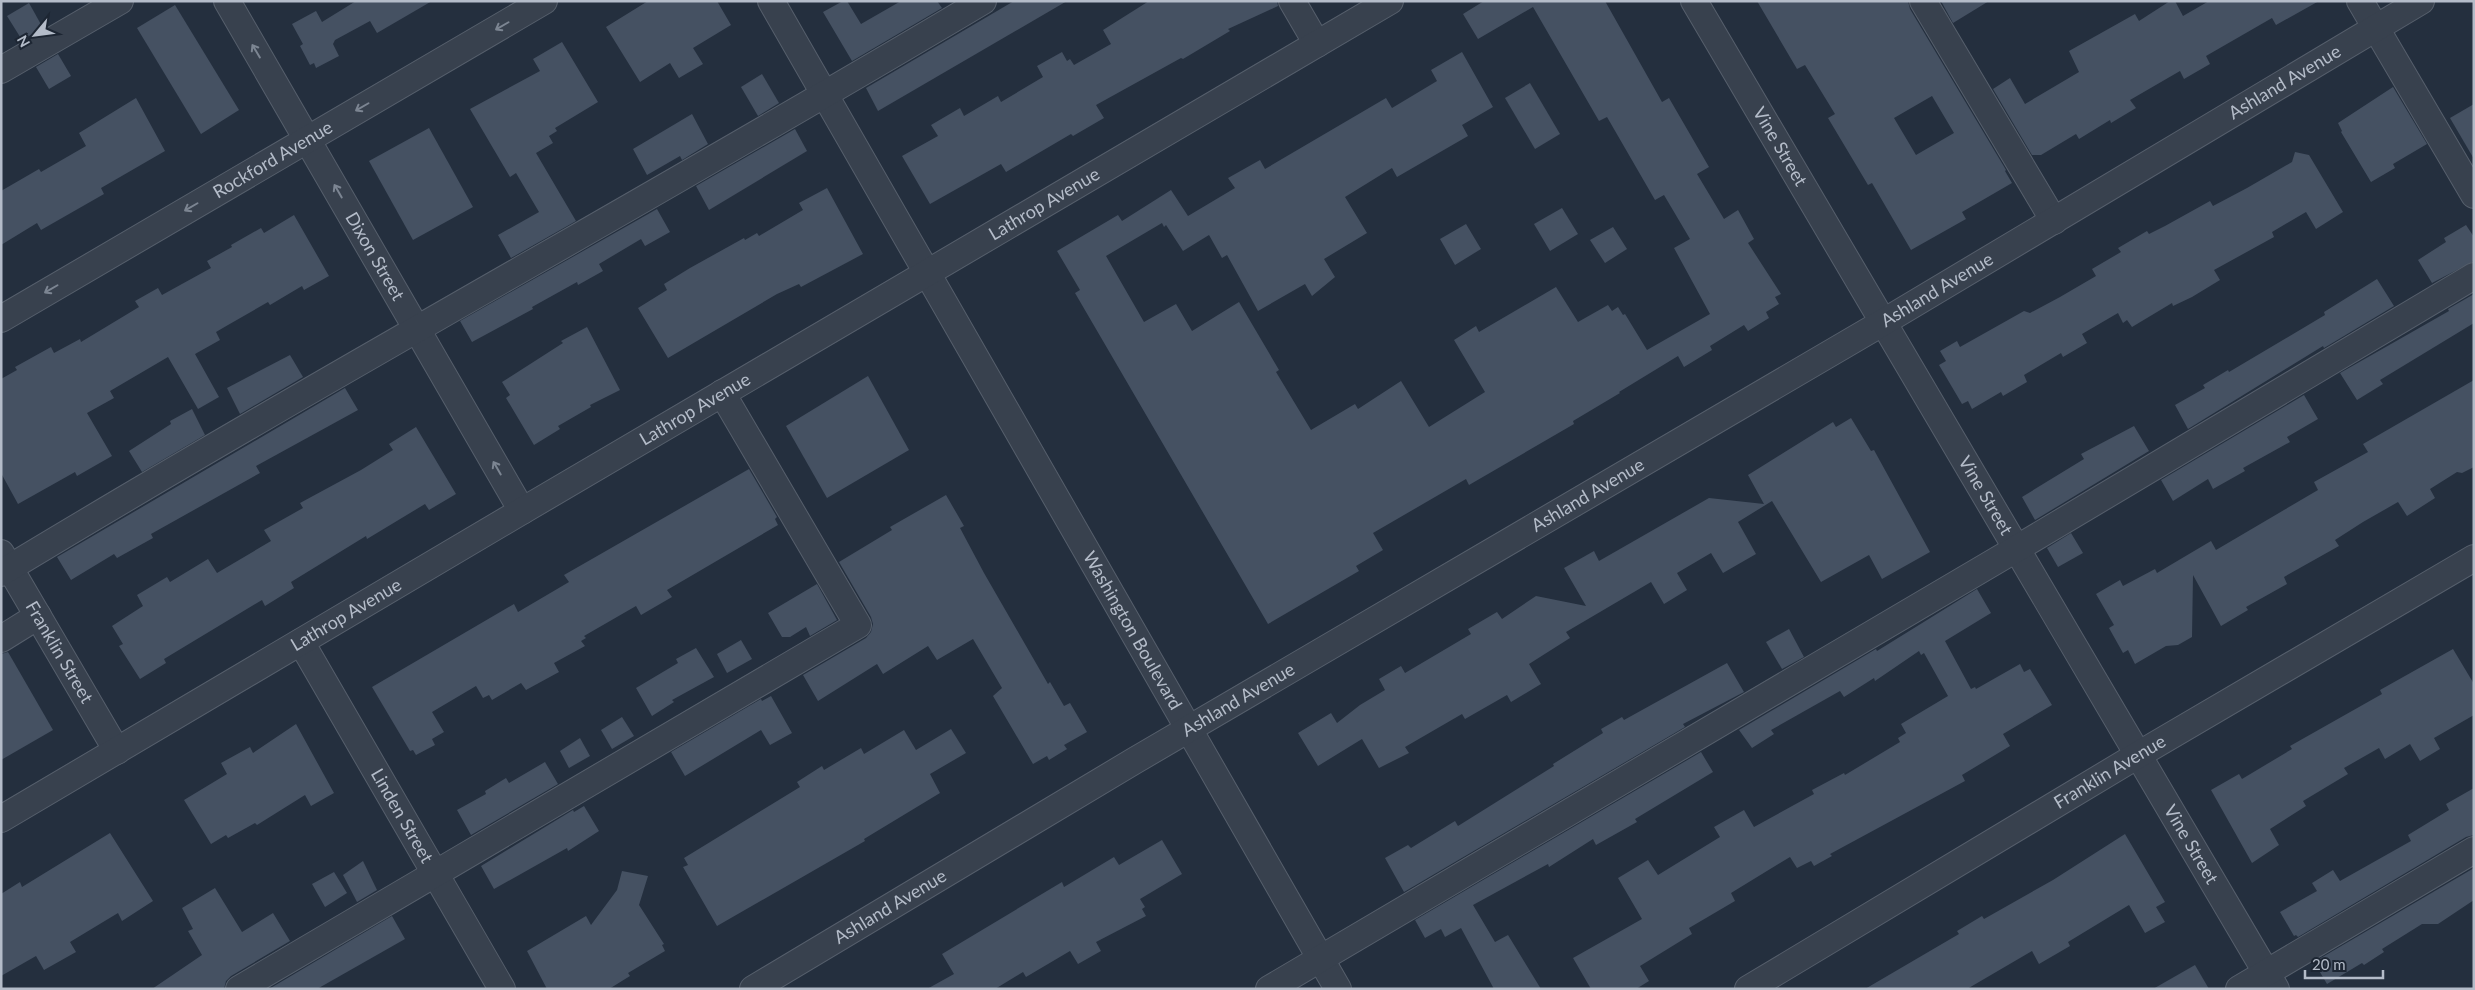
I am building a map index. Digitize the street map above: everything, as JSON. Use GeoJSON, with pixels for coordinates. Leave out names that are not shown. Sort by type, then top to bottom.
{"type":"FeatureCollection","features":[{"type":"Feature","properties":{"kind":"street"},"geometry":{"type":"LineString","coordinates":[[1,70],[120,1]]}},
{"type":"Feature","properties":{"kind":"street","name":"Dixon Street"},"geometry":{"type":"LineString","coordinates":[[227,1],[522,511]]}},
{"type":"Feature","properties":{"kind":"street","name":"Rockford Avenue"},"geometry":{"type":"LineString","coordinates":[[1,318],[544,1]]}},
{"type":"Feature","properties":{"kind":"street","name":"Washington Boulevard"},"geometry":{"type":"LineString","coordinates":[[771,1],[1338,989]]}},
{"type":"Feature","properties":{"kind":"street"},"geometry":{"type":"LineString","coordinates":[[4,565],[825,96],[983,1]]}},
{"type":"Feature","properties":{"kind":"street"},"geometry":{"type":"LineString","coordinates":[[1292,1],[1318,44]]}},
{"type":"Feature","properties":{"kind":"street","name":"Lathrop Avenue"},"geometry":{"type":"LineString","coordinates":[[1,819],[1390,1]]}},
{"type":"Feature","properties":{"kind":"street","name":"Vine Street"},"geometry":{"type":"LineString","coordinates":[[1694,1],[1882,323],[2272,981]]}},
{"type":"Feature","properties":{"kind":"street"},"geometry":{"type":"LineString","coordinates":[[1923,1],[2054,221]]}},
{"type":"Feature","properties":{"kind":"street"},"geometry":{"type":"LineString","coordinates":[[2360,1],[2474,195]]}},
{"type":"Feature","properties":{"kind":"street","name":"Ashland Avenue"},"geometry":{"type":"LineString","coordinates":[[753,989],[1189,729],[1882,323],[2421,1]]}},
{"type":"Feature","properties":{"kind":"street"},"geometry":{"type":"LineString","coordinates":[[1269,989],[2016,549],[2474,276]]}},
{"type":"Feature","properties":{"kind":"street"},"geometry":{"type":"LineString","coordinates":[[239,989],[858,625],[722,393]]}},
{"type":"Feature","properties":{"kind":"street","name":"Franklin Avenue"},"geometry":{"type":"LineString","coordinates":[[1748,989],[2138,755],[2474,558]]}},
{"type":"Feature","properties":{"kind":"street","name":"Franklin Street"},"geometry":{"type":"LineString","coordinates":[[4,565],[38,616],[117,751]]}},
{"type":"Feature","properties":{"kind":"street"},"geometry":{"type":"LineString","coordinates":[[1,639],[38,616]]}},
{"type":"Feature","properties":{"kind":"street","name":"Linden Street"},"geometry":{"type":"LineString","coordinates":[[301,642],[436,872],[502,989]]}},
{"type":"Feature","properties":{"kind":"street"},"geometry":{"type":"LineString","coordinates":[[2239,989],[2272,981],[2474,850]]}},
{"type":"Feature","properties":{"kind":"building"},"geometry":{"type":"Polygon","coordinates":[[[356,1],[432,1],[377,33],[370,21],[335,40],[333,44],[339,56],[316,68],[314,63],[310,65],[300,46],[303,44],[292,24],[316,11],[322,22],[356,1]]]}},
{"type":"Feature","properties":{"kind":"building"},"geometry":{"type":"Polygon","coordinates":[[[648,1],[717,1],[731,25],[693,48],[703,64],[679,78],[670,63],[640,82],[606,27],[648,1]]]}},
{"type":"Feature","properties":{"kind":"building"},"geometry":{"type":"Polygon","coordinates":[[[843,1],[847,1],[861,24],[901,1],[937,1],[942,8],[852,61],[823,12],[843,1]]]}},
{"type":"Feature","properties":{"kind":"building"},"geometry":{"type":"Polygon","coordinates":[[[1014,1],[1067,1],[878,111],[866,88],[1014,1]]]}},
{"type":"Feature","properties":{"kind":"building"},"geometry":{"type":"Polygon","coordinates":[[[1149,1],[1277,1],[1278,6],[1228,29],[1230,31],[1183,59],[1181,58],[1096,105],[1104,118],[1073,136],[1071,134],[1006,172],[1001,164],[930,204],[902,156],[938,136],[931,125],[960,108],[964,116],[998,96],[1001,102],[1043,77],[1037,66],[1062,52],[1067,61],[1070,59],[1074,65],[1111,44],[1103,30],[1149,1]]]}},
{"type":"Feature","properties":{"kind":"building"},"geometry":{"type":"Polygon","coordinates":[[[1484,1],[1605,1],[1662,102],[1669,98],[1709,167],[1697,174],[1724,219],[1738,210],[1754,239],[1748,243],[1781,294],[1775,297],[1779,304],[1766,312],[1769,318],[1748,331],[1744,325],[1710,346],[1712,350],[1684,367],[1678,356],[1573,421],[1574,424],[1469,485],[1466,479],[1373,533],[1383,550],[1356,566],[1359,571],[1268,624],[1075,293],[1080,290],[1057,251],[1118,215],[1122,221],[1171,190],[1188,216],[1235,188],[1228,178],[1260,160],[1265,169],[1386,98],[1392,108],[1437,81],[1431,70],[1462,52],[1493,107],[1462,125],[1468,136],[1397,177],[1392,168],[1345,197],[1367,233],[1324,259],[1335,277],[1312,296],[1305,284],[1258,311],[1227,255],[1222,258],[1209,235],[1183,251],[1166,225],[1164,227],[1162,223],[1106,256],[1144,322],[1176,304],[1192,331],[1239,302],[1279,370],[1276,372],[1311,430],[1355,404],[1358,409],[1401,381],[1429,427],[1485,392],[1454,340],[1476,326],[1479,332],[1556,287],[1578,322],[1608,305],[1612,311],[1618,307],[1623,315],[1625,314],[1647,350],[1710,314],[1674,248],[1690,239],[1664,195],[1655,200],[1607,117],[1599,121],[1533,7],[1478,39],[1463,14],[1484,1]]]}},
{"type":"Feature","properties":{"kind":"building"},"geometry":{"type":"Polygon","coordinates":[[[1757,1],[1908,1],[1910,9],[2012,183],[1962,212],[1966,219],[1911,250],[1872,183],[1868,185],[1828,118],[1835,114],[1805,65],[1797,69],[1757,1]],[[1932,96],[1894,118],[1916,155],[1954,133],[1932,96]]]}},
{"type":"Feature","properties":{"kind":"building"},"geometry":{"type":"Polygon","coordinates":[[[1941,1],[1989,1],[1953,23],[1941,1]]]}},
{"type":"Feature","properties":{"kind":"building"},"geometry":{"type":"Polygon","coordinates":[[[2170,1],[2175,1],[2183,16],[2209,1],[2319,1],[2276,25],[2272,18],[2206,56],[2210,64],[2184,79],[2180,71],[2130,100],[2136,108],[2111,123],[2110,120],[2079,139],[2076,134],[2041,155],[2032,155],[1993,89],[2010,78],[2025,104],[2079,72],[2069,51],[2135,14],[2139,21],[2170,1]]]}},
{"type":"Feature","properties":{"kind":"building"},"geometry":{"type":"Polygon","coordinates":[[[29,3],[43,28],[22,40],[7,16],[29,3]]]}},
{"type":"Feature","properties":{"kind":"building"},"geometry":{"type":"Polygon","coordinates":[[[175,5],[239,110],[201,134],[137,28],[175,5]]]}},
{"type":"Feature","properties":{"kind":"building"},"geometry":{"type":"Polygon","coordinates":[[[562,42],[598,102],[555,128],[557,131],[549,136],[553,143],[536,153],[576,221],[511,258],[498,235],[539,212],[516,173],[510,177],[470,109],[540,71],[533,59],[562,42]]]}},
{"type":"Feature","properties":{"kind":"building"},"geometry":{"type":"Polygon","coordinates":[[[58,54],[71,76],[49,89],[36,67],[58,54]]]}},
{"type":"Feature","properties":{"kind":"building"},"geometry":{"type":"Polygon","coordinates":[[[762,74],[779,103],[758,116],[741,87],[762,74]]]}},
{"type":"Feature","properties":{"kind":"building"},"geometry":{"type":"Polygon","coordinates":[[[1530,83],[1560,134],[1535,149],[1505,98],[1530,83]]]}},
{"type":"Feature","properties":{"kind":"building"},"geometry":{"type":"Polygon","coordinates":[[[2393,87],[2427,144],[2393,164],[2395,168],[2371,182],[2341,132],[2338,123],[2393,87]]]}},
{"type":"Feature","properties":{"kind":"building"},"geometry":{"type":"Polygon","coordinates":[[[136,98],[165,151],[101,188],[104,194],[41,230],[37,223],[1,245],[1,191],[39,169],[41,172],[86,146],[79,133],[136,98]]]}},
{"type":"Feature","properties":{"kind":"building"},"geometry":{"type":"Polygon","coordinates":[[[2474,104],[2474,159],[2450,118],[2474,104]]]}},
{"type":"Feature","properties":{"kind":"building"},"geometry":{"type":"Polygon","coordinates":[[[692,114],[708,144],[682,160],[680,156],[647,175],[633,149],[692,114]]]}},
{"type":"Feature","properties":{"kind":"building"},"geometry":{"type":"Polygon","coordinates":[[[429,128],[473,207],[413,240],[369,161],[429,128]]]}},
{"type":"Feature","properties":{"kind":"building"},"geometry":{"type":"Polygon","coordinates":[[[795,129],[807,151],[709,210],[696,186],[795,129]]]}},
{"type":"Feature","properties":{"kind":"building"},"geometry":{"type":"Polygon","coordinates":[[[2295,152],[2309,155],[2343,212],[2316,229],[2306,212],[2272,232],[2274,237],[2214,270],[2220,280],[2192,297],[2173,306],[2172,303],[2132,327],[2127,320],[2123,323],[2118,313],[2082,334],[2087,343],[2063,357],[2061,353],[2024,375],[2027,382],[2003,396],[2001,392],[1972,409],[1968,401],[1962,404],[1939,365],[1946,361],[1940,351],[1957,341],[1960,347],[2024,311],[2030,313],[2060,297],[2096,276],[2092,269],[2121,252],[2118,248],[2147,231],[2149,234],[2210,201],[2213,206],[2247,188],[2292,162],[2295,152]]]}},
{"type":"Feature","properties":{"kind":"building"},"geometry":{"type":"Polygon","coordinates":[[[827,188],[863,254],[801,287],[799,284],[777,294],[668,358],[638,308],[667,290],[664,284],[744,238],[745,240],[757,233],[759,236],[803,210],[799,203],[827,188]]]}},
{"type":"Feature","properties":{"kind":"building"},"geometry":{"type":"Polygon","coordinates":[[[1562,208],[1578,234],[1550,251],[1534,224],[1562,208]]]}},
{"type":"Feature","properties":{"kind":"building"},"geometry":{"type":"Polygon","coordinates":[[[657,209],[670,232],[645,246],[641,239],[599,264],[603,271],[578,285],[577,282],[532,307],[533,309],[472,342],[460,321],[657,209]]]}},
{"type":"Feature","properties":{"kind":"building"},"geometry":{"type":"Polygon","coordinates":[[[294,215],[329,276],[304,290],[302,286],[270,305],[268,302],[228,325],[216,332],[220,340],[195,354],[219,397],[198,409],[168,357],[110,391],[114,398],[87,413],[112,456],[77,476],[75,472],[18,504],[1,473],[1,379],[17,370],[15,367],[51,347],[54,353],[80,339],[81,342],[139,307],[135,301],[158,288],[162,295],[211,268],[207,261],[232,247],[231,245],[261,228],[264,233],[294,215]]]}},
{"type":"Feature","properties":{"kind":"building"},"geometry":{"type":"Polygon","coordinates":[[[1466,224],[1481,249],[1455,265],[1440,239],[1466,224]]]}},
{"type":"Feature","properties":{"kind":"building"},"geometry":{"type":"Polygon","coordinates":[[[2466,225],[2474,237],[2474,261],[2432,283],[2418,260],[2446,242],[2444,238],[2466,225]]]}},
{"type":"Feature","properties":{"kind":"building"},"geometry":{"type":"Polygon","coordinates":[[[1613,227],[1627,249],[1605,263],[1590,240],[1613,227]]]}},
{"type":"Feature","properties":{"kind":"building"},"geometry":{"type":"Polygon","coordinates":[[[2377,279],[2394,306],[2324,348],[2323,346],[2188,429],[2175,405],[2205,388],[2203,385],[2228,370],[2229,372],[2325,315],[2324,312],[2377,279]]]}},
{"type":"Feature","properties":{"kind":"building"},"geometry":{"type":"Polygon","coordinates":[[[2474,294],[2474,323],[2380,380],[2383,384],[2357,400],[2340,373],[2449,311],[2448,309],[2474,294]]]}},
{"type":"Feature","properties":{"kind":"building"},"geometry":{"type":"Polygon","coordinates":[[[587,327],[620,390],[590,405],[591,407],[558,426],[560,429],[534,445],[506,398],[510,395],[502,382],[563,343],[561,341],[587,327]]]}},
{"type":"Feature","properties":{"kind":"building"},"geometry":{"type":"Polygon","coordinates":[[[290,355],[303,377],[240,414],[227,388],[290,355]]]}},
{"type":"Feature","properties":{"kind":"building"},"geometry":{"type":"Polygon","coordinates":[[[868,376],[909,450],[827,498],[786,426],[868,376]]]}},
{"type":"Feature","properties":{"kind":"building"},"geometry":{"type":"Polygon","coordinates":[[[2474,380],[2474,467],[2462,473],[2457,472],[2430,489],[2435,498],[2407,516],[2398,502],[2363,522],[2335,540],[2339,546],[2284,577],[2287,584],[2246,607],[2248,610],[2221,626],[2193,575],[2192,637],[2178,645],[2166,646],[2135,664],[2128,650],[2123,653],[2109,628],[2114,625],[2096,594],[2120,580],[2123,586],[2155,569],[2157,573],[2211,541],[2216,550],[2318,490],[2314,482],[2368,452],[2363,444],[2474,380]]]}},
{"type":"Feature","properties":{"kind":"building"},"geometry":{"type":"Polygon","coordinates":[[[345,388],[358,410],[256,466],[260,473],[151,534],[153,538],[117,558],[114,554],[71,580],[57,557],[345,388]]]}},
{"type":"Feature","properties":{"kind":"building"},"geometry":{"type":"Polygon","coordinates":[[[2304,395],[2318,419],[2287,437],[2290,442],[2243,468],[2245,471],[2213,489],[2208,479],[2173,501],[2161,480],[2304,395]]]}},
{"type":"Feature","properties":{"kind":"building"},"geometry":{"type":"Polygon","coordinates":[[[192,409],[205,435],[142,472],[129,451],[171,424],[170,421],[192,409]]]}},
{"type":"Feature","properties":{"kind":"building"},"geometry":{"type":"Polygon","coordinates":[[[1851,418],[1871,451],[1874,450],[1930,552],[1882,579],[1869,555],[1821,582],[1772,501],[1738,522],[1756,554],[1723,573],[1711,553],[1677,573],[1687,590],[1664,604],[1651,582],[1566,632],[1570,638],[1529,664],[1541,684],[1511,702],[1507,695],[1465,719],[1462,714],[1405,747],[1409,753],[1379,768],[1362,739],[1318,766],[1298,733],[1331,713],[1337,723],[1360,705],[1385,690],[1379,679],[1401,666],[1405,673],[1471,634],[1468,629],[1497,612],[1502,619],[1536,596],[1586,606],[1564,568],[1594,551],[1599,561],[1709,498],[1764,504],[1748,475],[1833,422],[1836,427],[1851,418]]]}},
{"type":"Feature","properties":{"kind":"building"},"geometry":{"type":"Polygon","coordinates":[[[2134,426],[2149,451],[2035,520],[2022,497],[2084,459],[2081,454],[2134,426]]]}},
{"type":"Feature","properties":{"kind":"building"},"geometry":{"type":"Polygon","coordinates":[[[416,427],[456,494],[429,510],[425,504],[367,539],[366,536],[291,582],[294,588],[265,606],[262,600],[164,659],[166,663],[140,679],[119,646],[123,644],[112,626],[143,606],[137,595],[167,577],[170,582],[208,559],[217,573],[271,541],[264,530],[303,508],[300,503],[361,470],[393,450],[389,444],[416,427]]]}},
{"type":"Feature","properties":{"kind":"building"},"geometry":{"type":"Polygon","coordinates":[[[749,469],[777,517],[775,519],[778,525],[667,590],[672,597],[641,615],[636,606],[584,636],[586,638],[581,641],[585,646],[554,663],[559,672],[526,690],[521,683],[492,700],[489,695],[483,698],[476,686],[432,712],[444,732],[432,739],[435,745],[416,755],[413,750],[410,751],[372,687],[514,604],[518,612],[569,582],[564,575],[749,469]]]}},
{"type":"Feature","properties":{"kind":"building"},"geometry":{"type":"Polygon","coordinates":[[[946,495],[964,526],[960,528],[984,573],[1048,684],[1050,682],[1064,706],[1070,703],[1087,732],[1064,745],[1067,749],[1049,760],[1047,756],[1033,764],[993,696],[1002,688],[973,639],[937,660],[928,646],[883,674],[877,664],[818,701],[803,675],[866,638],[871,632],[873,624],[871,617],[839,562],[892,530],[890,527],[946,495]]]}},
{"type":"Feature","properties":{"kind":"building"},"geometry":{"type":"Polygon","coordinates":[[[2071,533],[2083,553],[2058,567],[2047,548],[2071,533]]]}},
{"type":"Feature","properties":{"kind":"building"},"geometry":{"type":"Polygon","coordinates":[[[817,584],[837,620],[810,636],[806,627],[790,637],[782,637],[768,613],[817,584]]]}},
{"type":"Feature","properties":{"kind":"building"},"geometry":{"type":"Polygon","coordinates":[[[1977,589],[1991,613],[1945,641],[1971,689],[1975,687],[1976,689],[2020,664],[2024,672],[2030,669],[2052,705],[2003,734],[2010,746],[1962,775],[1965,781],[1830,854],[1832,856],[1814,866],[1811,861],[1797,868],[1790,857],[1731,893],[1735,901],[1689,928],[1692,934],[1640,966],[1649,981],[1636,989],[1591,989],[1573,958],[1642,919],[1618,878],[1648,860],[1658,875],[1720,837],[1714,827],[1744,810],[1754,827],[1814,794],[1812,790],[1844,773],[1845,775],[1900,742],[1898,738],[1906,733],[1901,724],[1948,696],[1924,653],[1921,655],[1919,651],[1875,681],[1874,678],[1844,697],[1840,691],[1771,730],[1774,734],[1752,748],[1739,730],[1876,649],[1877,651],[1977,589]]]}},
{"type":"Feature","properties":{"kind":"building"},"geometry":{"type":"Polygon","coordinates":[[[1789,629],[1804,657],[1782,669],[1766,642],[1789,629]]]}},
{"type":"Feature","properties":{"kind":"building"},"geometry":{"type":"Polygon","coordinates":[[[741,640],[752,659],[727,673],[717,654],[741,640]]]}},
{"type":"Feature","properties":{"kind":"building"},"geometry":{"type":"Polygon","coordinates":[[[696,648],[714,677],[672,700],[674,702],[652,716],[636,688],[678,663],[676,659],[696,648]]]}},
{"type":"Feature","properties":{"kind":"building"},"geometry":{"type":"Polygon","coordinates":[[[2453,649],[2474,684],[2474,715],[2434,738],[2440,749],[2420,761],[2410,744],[2385,759],[2379,748],[2344,768],[2348,774],[2303,801],[2306,806],[2270,829],[2279,845],[2252,863],[2211,790],[2239,774],[2242,779],[2292,749],[2290,746],[2382,694],[2380,690],[2453,649]]]}},
{"type":"Feature","properties":{"kind":"building"},"geometry":{"type":"Polygon","coordinates":[[[8,652],[53,730],[1,760],[1,654],[8,652]]]}},
{"type":"Feature","properties":{"kind":"building"},"geometry":{"type":"Polygon","coordinates":[[[1727,663],[1744,692],[1683,724],[1685,727],[1404,892],[1385,858],[1408,845],[1411,848],[1455,821],[1458,826],[1603,733],[1601,729],[1622,717],[1624,720],[1727,663]]]}},
{"type":"Feature","properties":{"kind":"building"},"geometry":{"type":"Polygon","coordinates":[[[771,696],[792,733],[770,745],[761,730],[685,776],[671,752],[761,699],[762,701],[771,696]]]}},
{"type":"Feature","properties":{"kind":"building"},"geometry":{"type":"Polygon","coordinates":[[[622,717],[634,736],[612,749],[601,730],[622,717]]]}},
{"type":"Feature","properties":{"kind":"building"},"geometry":{"type":"Polygon","coordinates":[[[296,724],[334,793],[311,806],[305,795],[257,825],[255,823],[228,838],[226,835],[211,844],[184,800],[227,774],[221,763],[250,747],[253,753],[296,724]]]}},
{"type":"Feature","properties":{"kind":"building"},"geometry":{"type":"Polygon","coordinates":[[[951,729],[966,753],[930,774],[940,793],[864,839],[865,841],[717,926],[683,867],[688,865],[684,858],[800,787],[797,782],[822,766],[824,770],[861,748],[864,754],[904,730],[916,750],[951,729]]]}},
{"type":"Feature","properties":{"kind":"building"},"geometry":{"type":"Polygon","coordinates":[[[580,738],[590,756],[569,768],[560,751],[580,738]]]}},
{"type":"Feature","properties":{"kind":"building"},"geometry":{"type":"Polygon","coordinates":[[[1701,752],[1713,772],[1635,819],[1637,822],[1596,845],[1593,839],[1549,867],[1548,864],[1473,905],[1495,942],[1508,935],[1541,989],[1494,989],[1461,928],[1445,937],[1441,929],[1425,938],[1415,920],[1701,752]]]}},
{"type":"Feature","properties":{"kind":"building"},"geometry":{"type":"Polygon","coordinates":[[[545,762],[558,784],[471,835],[457,810],[486,794],[485,791],[506,778],[509,783],[545,762]]]}},
{"type":"Feature","properties":{"kind":"building"},"geometry":{"type":"Polygon","coordinates":[[[2474,788],[2474,835],[2466,837],[2298,937],[2294,936],[2280,912],[2317,891],[2312,883],[2333,870],[2340,881],[2411,841],[2408,835],[2449,810],[2446,804],[2474,788]]]}},
{"type":"Feature","properties":{"kind":"building"},"geometry":{"type":"Polygon","coordinates":[[[584,806],[599,831],[568,851],[567,848],[494,889],[481,866],[573,810],[574,812],[584,806]]]}},
{"type":"Feature","properties":{"kind":"building"},"geometry":{"type":"Polygon","coordinates":[[[110,833],[153,901],[122,921],[118,913],[70,942],[76,952],[44,970],[36,956],[1,976],[1,894],[20,882],[22,887],[110,833]]]}},
{"type":"Feature","properties":{"kind":"building"},"geometry":{"type":"Polygon","coordinates":[[[2125,834],[2165,902],[2156,907],[2165,922],[2145,933],[2129,905],[2068,942],[2070,946],[2039,964],[2032,951],[1967,989],[1865,989],[1959,934],[1957,931],[1982,916],[1984,919],[2053,880],[2125,834]]]}},
{"type":"Feature","properties":{"kind":"building"},"geometry":{"type":"Polygon","coordinates":[[[1162,840],[1182,874],[1140,899],[1145,907],[1142,909],[1146,916],[1096,942],[1101,951],[1078,964],[1070,951],[1026,977],[1023,972],[995,989],[927,989],[954,974],[942,954],[1062,882],[1064,887],[1114,857],[1119,865],[1162,840]]]}},
{"type":"Feature","properties":{"kind":"building"},"geometry":{"type":"Polygon","coordinates":[[[363,861],[377,890],[357,902],[343,875],[363,861]]]}},
{"type":"Feature","properties":{"kind":"building"},"geometry":{"type":"Polygon","coordinates":[[[2474,868],[2474,900],[2438,924],[2422,924],[2382,949],[2384,952],[2364,965],[2362,963],[2327,984],[2314,962],[2474,868]]]}},
{"type":"Feature","properties":{"kind":"building"},"geometry":{"type":"Polygon","coordinates":[[[622,871],[648,876],[639,905],[664,944],[662,945],[665,951],[628,973],[630,976],[609,989],[547,989],[527,951],[586,916],[591,925],[617,890],[622,871]]]}},
{"type":"Feature","properties":{"kind":"building"},"geometry":{"type":"Polygon","coordinates":[[[334,872],[347,893],[325,907],[312,884],[334,872]]]}},
{"type":"Feature","properties":{"kind":"building"},"geometry":{"type":"Polygon","coordinates":[[[215,888],[242,932],[273,913],[290,941],[231,976],[226,981],[224,989],[152,989],[202,955],[188,931],[193,929],[182,908],[215,888]]]}},
{"type":"Feature","properties":{"kind":"building"},"geometry":{"type":"Polygon","coordinates":[[[392,916],[405,939],[317,989],[269,989],[392,916]]]}},
{"type":"Feature","properties":{"kind":"building"},"geometry":{"type":"Polygon","coordinates":[[[2195,965],[2209,989],[2153,989],[2195,965]]]}}]}
